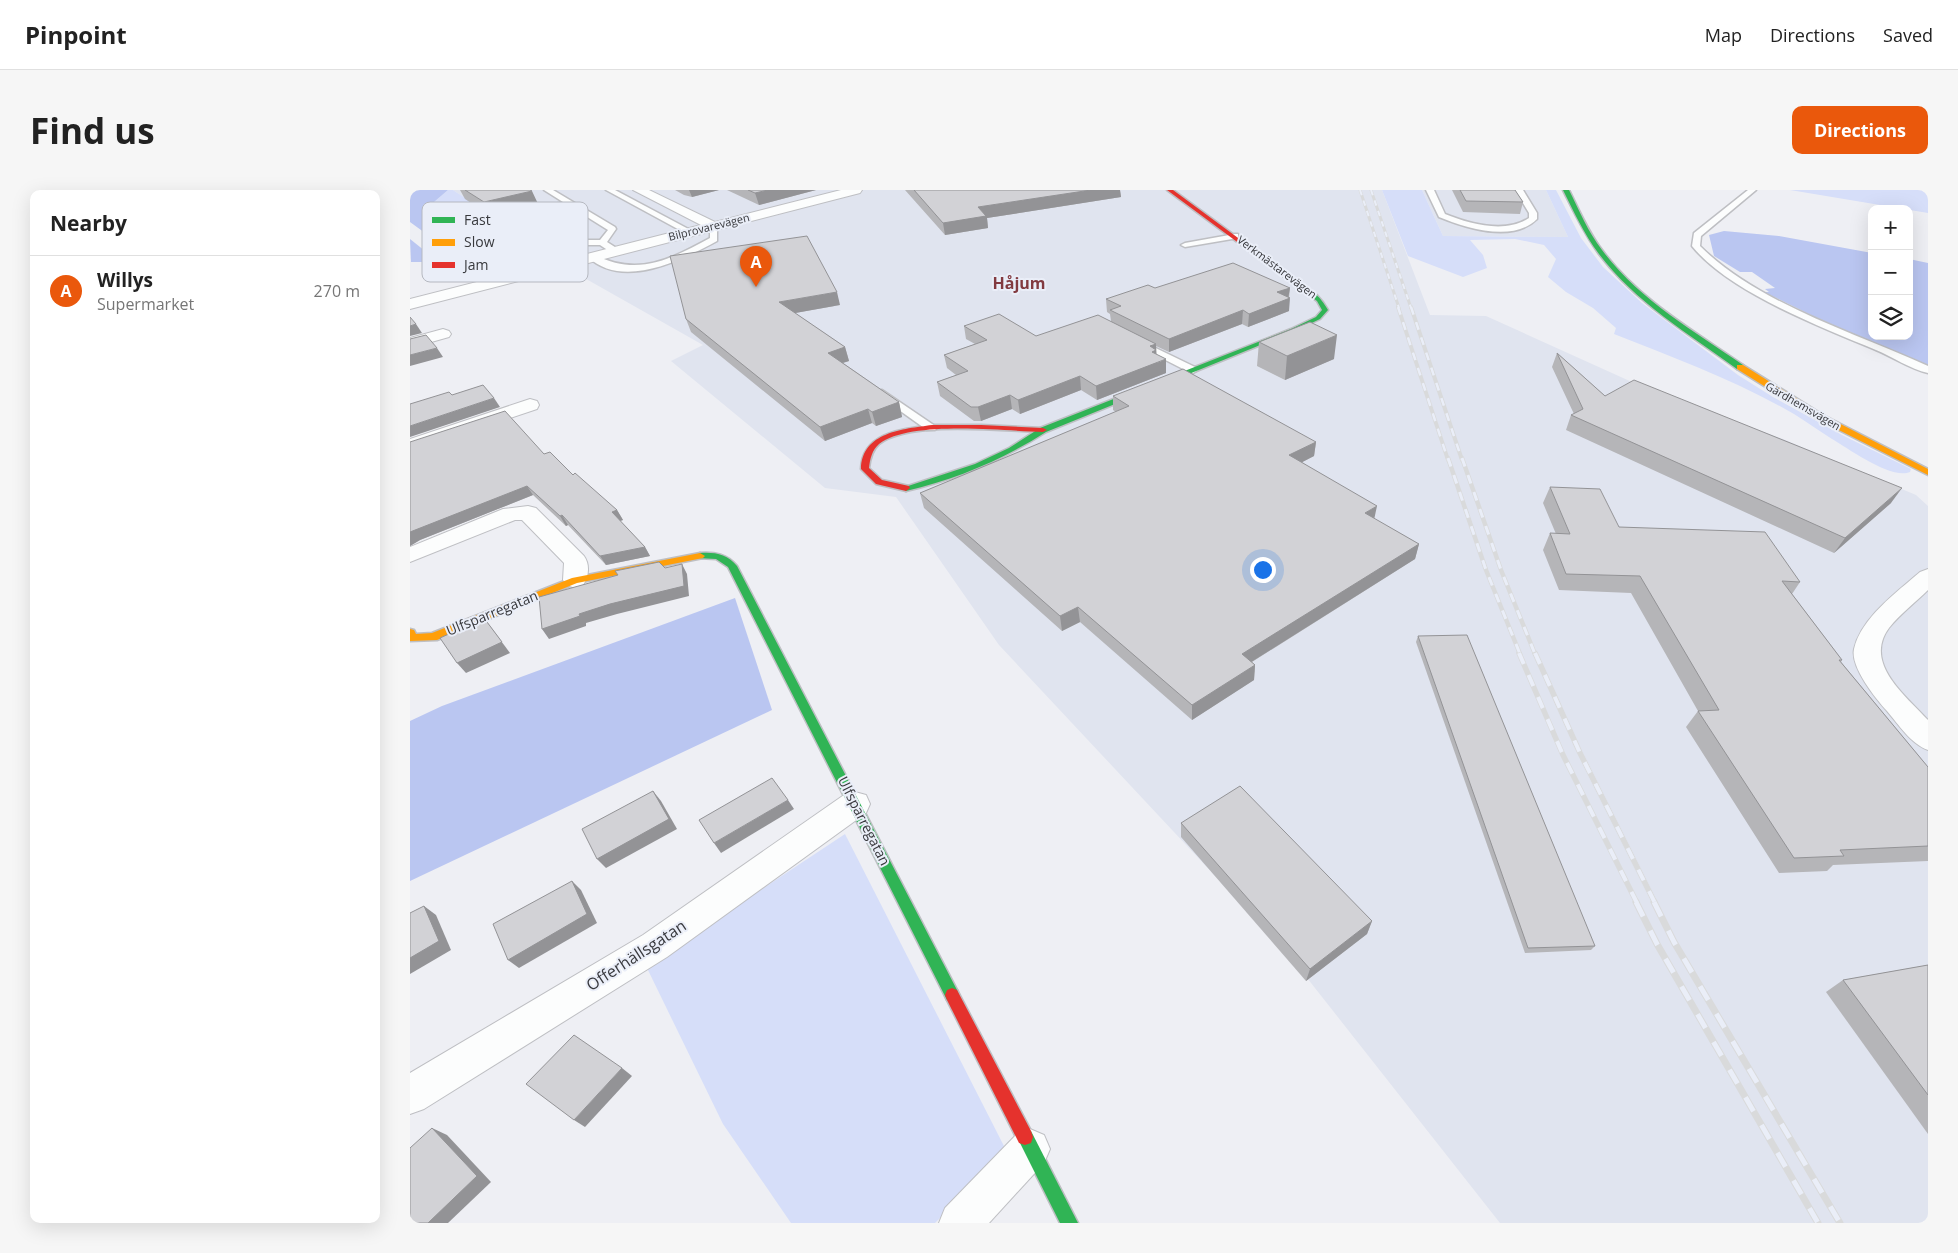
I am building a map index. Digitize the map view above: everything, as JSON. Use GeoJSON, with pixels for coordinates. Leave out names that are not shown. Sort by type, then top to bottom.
{"type":"FeatureCollection","features":[{"type":"Feature","properties":{"kind":"street"},"geometry":{"type":"LineString","coordinates":[[639,190],[710,227]]}},
{"type":"Feature","properties":{"kind":"street","name":"Bilprovarevägen"},"geometry":{"type":"LineString","coordinates":[[588,258],[856,190]]}},
{"type":"Feature","properties":{"kind":"street","name":"Verkmästarevägen"},"geometry":{"type":"LineString","coordinates":[[1044,430],[931,428],[900,432],[877,442],[865,457],[865,469],[879,482],[905,488],[933,483],[1016,449],[1044,430],[1294,330],[1318,318],[1325,310],[1319,300],[1235,236],[1184,202],[1170,190]]}},
{"type":"Feature","properties":{"kind":"street","name":"Gärdhemsvägen"},"geometry":{"type":"LineString","coordinates":[[1566,190],[1592,240],[1606,258],[1625,279],[1685,327],[1753,377],[1820,417],[1928,472]]}},
{"type":"Feature","properties":{"kind":"street","name":"Bilprovarevägen"},"geometry":{"type":"LineString","coordinates":[[410,304],[496,282]]}},
{"type":"Feature","properties":{"kind":"street","name":"Gärdhemsvägen"},"geometry":{"type":"LineString","coordinates":[[1685,327],[1804,393]]}},
{"type":"Feature","properties":{"kind":"street"},"geometry":{"type":"LineString","coordinates":[[410,343],[443,334]]}},
{"type":"Feature","properties":{"kind":"street"},"geometry":{"type":"LineString","coordinates":[[410,446],[530,405]]}},
{"type":"Feature","properties":{"kind":"street"},"geometry":{"type":"LineString","coordinates":[[410,555],[510,514],[528,513],[576,561],[575,580]]}},
{"type":"Feature","properties":{"kind":"street","name":"Ulfsparregatan"},"geometry":{"type":"LineString","coordinates":[[410,633],[414,638],[433,637],[575,580],[696,556],[716,555],[726,560],[732,566],[1069,1223]]}},
{"type":"Feature","properties":{"kind":"street"},"geometry":{"type":"LineString","coordinates":[[1925,585],[1878,624],[1866,650],[1870,668],[1888,694],[1928,739]]}},
{"type":"Feature","properties":{"kind":"street","name":"Offerhällsgatan"},"geometry":{"type":"LineString","coordinates":[[410,1095],[655,946],[855,804]]}},
{"type":"Feature","properties":{"kind":"street"},"geometry":{"type":"LineString","coordinates":[[960,1223],[1030,1149]]}},
{"type":"Feature","properties":{"kind":"lane"},"geometry":{"type":"LineString","coordinates":[[548,190],[567,202]]}},
{"type":"Feature","properties":{"kind":"lane"},"geometry":{"type":"LineString","coordinates":[[610,190],[690,232]]}},
{"type":"Feature","properties":{"kind":"lane"},"geometry":{"type":"LineString","coordinates":[[1430,190],[1442,215],[1453,220],[1507,228],[1521,227],[1533,219],[1533,213],[1519,190]]}},
{"type":"Feature","properties":{"kind":"lane"},"geometry":{"type":"LineString","coordinates":[[1752,190],[1697,235],[1696,246],[1706,257],[1739,281],[1797,313],[1928,370]]}},
{"type":"Feature","properties":{"kind":"lane"},"geometry":{"type":"LineString","coordinates":[[588,214],[612,229],[602,243]]}},
{"type":"Feature","properties":{"kind":"lane"},"geometry":{"type":"LineString","coordinates":[[592,257],[615,269],[633,270],[655,266],[677,258],[714,239],[714,232],[710,227]]}},
{"type":"Feature","properties":{"kind":"lane"},"geometry":{"type":"LineString","coordinates":[[1185,245],[1235,236]]}},
{"type":"Feature","properties":{"kind":"lane"},"geometry":{"type":"LineString","coordinates":[[588,243],[602,243],[615,251]]}},
{"type":"Feature","properties":{"kind":"lane"},"geometry":{"type":"LineString","coordinates":[[1132,339],[1193,370]]}},
{"type":"Feature","properties":{"kind":"lane"},"geometry":{"type":"LineString","coordinates":[[876,389],[931,428]]}},
{"type":"Feature","properties":{"kind":"shaded area"},"geometry":{"type":"Polygon","coordinates":[[[410,190],[448,190],[434,202],[422,202],[422,231],[410,222],[410,190]]]}},
{"type":"Feature","properties":{"kind":"shaded area"},"geometry":{"type":"Polygon","coordinates":[[[448,190],[453,190],[471,202],[434,202],[448,190]]]}},
{"type":"Feature","properties":{"kind":"shaded area"},"geometry":{"type":"Polygon","coordinates":[[[453,190],[1382,190],[1430,315],[1486,316],[1643,387],[1783,439],[1916,495],[1928,506],[1928,1223],[1500,1223],[1289,955],[999,645],[896,497],[825,488],[671,361],[703,345],[588,280],[588,202],[471,202],[453,190]]]}},
{"type":"Feature","properties":{"kind":"shaded area"},"geometry":{"type":"Polygon","coordinates":[[[1382,190],[1422,190],[1443,236],[1568,237],[1546,190],[1556,190],[1581,238],[1603,267],[1642,303],[1738,375],[1773,397],[1842,435],[1911,469],[1910,472],[1893,472],[1882,468],[1849,450],[1794,414],[1750,391],[1614,334],[1616,328],[1593,308],[1566,292],[1548,277],[1556,259],[1544,245],[1515,239],[1470,240],[1483,255],[1487,268],[1463,277],[1408,256],[1382,190]]]}},
{"type":"Feature","properties":{"kind":"shaded area"},"geometry":{"type":"Polygon","coordinates":[[[1422,190],[1546,190],[1568,237],[1443,236],[1422,190]]]}},
{"type":"Feature","properties":{"kind":"shaded area"},"geometry":{"type":"Polygon","coordinates":[[[1790,190],[1928,190],[1928,213],[1913,210],[1913,205],[1880,205],[1790,190]]]}},
{"type":"Feature","properties":{"kind":"shaded area"},"geometry":{"type":"Polygon","coordinates":[[[1724,231],[1779,236],[1868,252],[1868,340],[1913,340],[1913,260],[1928,263],[1928,367],[1813,316],[1764,292],[1769,292],[1765,289],[1775,288],[1752,272],[1740,272],[1714,256],[1709,235],[1724,231]]]}},
{"type":"Feature","properties":{"kind":"shaded area"},"geometry":{"type":"Polygon","coordinates":[[[410,239],[422,249],[422,262],[411,262],[410,239]]]}},
{"type":"Feature","properties":{"kind":"shaded area"},"geometry":{"type":"Polygon","coordinates":[[[735,598],[772,710],[410,881],[410,721],[442,706],[735,598]]]}},
{"type":"Feature","properties":{"kind":"shaded area"},"geometry":{"type":"Polygon","coordinates":[[[845,834],[1007,1152],[935,1223],[791,1223],[723,1124],[646,966],[845,834]]]}},
{"type":"Feature","properties":{"kind":"building"},"geometry":{"type":"Polygon","coordinates":[[[465,190],[530,190],[532,191],[484,202],[465,190]]]}},
{"type":"Feature","properties":{"kind":"building"},"geometry":{"type":"Polygon","coordinates":[[[748,190],[768,190],[755,193],[748,190]]]}},
{"type":"Feature","properties":{"kind":"building"},"geometry":{"type":"Polygon","coordinates":[[[914,190],[1091,190],[978,207],[986,216],[943,223],[914,190]]]}},
{"type":"Feature","properties":{"kind":"building"},"geometry":{"type":"Polygon","coordinates":[[[1460,190],[1515,190],[1523,202],[1466,201],[1460,190]]]}},
{"type":"Feature","properties":{"kind":"building"},"geometry":{"type":"Polygon","coordinates":[[[807,236],[837,292],[779,302],[845,347],[828,353],[899,402],[872,412],[868,409],[820,427],[686,319],[670,256],[807,236]]]}},
{"type":"Feature","properties":{"kind":"building"},"geometry":{"type":"Polygon","coordinates":[[[1233,263],[1290,288],[1277,292],[1290,298],[1249,314],[1243,310],[1169,339],[1110,310],[1121,306],[1106,299],[1148,285],[1155,288],[1233,263]]]}},
{"type":"Feature","properties":{"kind":"building"},"geometry":{"type":"Polygon","coordinates":[[[999,314],[1036,336],[1098,315],[1156,344],[1150,346],[1156,350],[1152,352],[1166,359],[1096,386],[1080,376],[1018,400],[1010,395],[978,407],[971,407],[937,382],[968,371],[944,355],[987,340],[964,326],[999,314]]]}},
{"type":"Feature","properties":{"kind":"building"},"geometry":{"type":"Polygon","coordinates":[[[410,317],[416,324],[410,326],[410,317]]]}},
{"type":"Feature","properties":{"kind":"building"},"geometry":{"type":"Polygon","coordinates":[[[1310,322],[1337,335],[1287,356],[1259,342],[1310,322]]]}},
{"type":"Feature","properties":{"kind":"building"},"geometry":{"type":"Polygon","coordinates":[[[426,335],[437,348],[410,355],[410,339],[426,335]]]}},
{"type":"Feature","properties":{"kind":"building"},"geometry":{"type":"Polygon","coordinates":[[[1557,353],[1605,396],[1634,380],[1902,488],[1845,538],[1571,415],[1583,409],[1557,353]]]}},
{"type":"Feature","properties":{"kind":"building"},"geometry":{"type":"Polygon","coordinates":[[[1183,369],[1316,442],[1289,455],[1377,506],[1365,513],[1419,544],[1242,654],[1255,665],[1192,705],[1078,607],[1060,616],[920,493],[1129,406],[1113,396],[1183,369]]]}},
{"type":"Feature","properties":{"kind":"building"},"geometry":{"type":"Polygon","coordinates":[[[483,385],[494,398],[410,426],[410,404],[449,392],[452,395],[483,385]]]}},
{"type":"Feature","properties":{"kind":"building"},"geometry":{"type":"Polygon","coordinates":[[[505,411],[544,454],[550,452],[573,475],[575,473],[617,510],[612,512],[645,547],[600,556],[562,515],[560,516],[527,486],[410,532],[410,442],[505,411]]]}},
{"type":"Feature","properties":{"kind":"building"},"geometry":{"type":"Polygon","coordinates":[[[1550,487],[1600,489],[1619,527],[1765,532],[1800,582],[1782,581],[1842,660],[1839,660],[1928,767],[1928,846],[1840,850],[1844,856],[1794,858],[1698,711],[1719,710],[1640,576],[1566,574],[1550,533],[1570,534],[1550,487]]]}},
{"type":"Feature","properties":{"kind":"building"},"geometry":{"type":"Polygon","coordinates":[[[659,562],[665,568],[682,564],[684,586],[610,604],[542,629],[539,597],[618,575],[615,571],[659,562]]]}},
{"type":"Feature","properties":{"kind":"building"},"geometry":{"type":"Polygon","coordinates":[[[484,618],[502,642],[457,663],[440,638],[484,618]]]}},
{"type":"Feature","properties":{"kind":"building"},"geometry":{"type":"Polygon","coordinates":[[[1467,635],[1595,946],[1528,948],[1418,636],[1467,635]]]}},
{"type":"Feature","properties":{"kind":"building"},"geometry":{"type":"Polygon","coordinates":[[[772,778],[788,800],[714,843],[699,820],[772,778]]]}},
{"type":"Feature","properties":{"kind":"building"},"geometry":{"type":"Polygon","coordinates":[[[1240,786],[1372,921],[1310,969],[1181,823],[1240,786]]]}},
{"type":"Feature","properties":{"kind":"building"},"geometry":{"type":"Polygon","coordinates":[[[653,791],[669,819],[597,859],[582,829],[653,791]]]}},
{"type":"Feature","properties":{"kind":"building"},"geometry":{"type":"Polygon","coordinates":[[[572,881],[587,914],[508,960],[493,924],[572,881]]]}},
{"type":"Feature","properties":{"kind":"building"},"geometry":{"type":"Polygon","coordinates":[[[424,906],[439,941],[410,958],[410,913],[424,906]]]}},
{"type":"Feature","properties":{"kind":"building"},"geometry":{"type":"Polygon","coordinates":[[[1928,965],[1928,1095],[1843,980],[1928,965]]]}},
{"type":"Feature","properties":{"kind":"building"},"geometry":{"type":"Polygon","coordinates":[[[574,1035],[622,1068],[574,1120],[526,1084],[574,1035]]]}},
{"type":"Feature","properties":{"kind":"building"},"geometry":{"type":"Polygon","coordinates":[[[432,1128],[477,1176],[428,1223],[411,1223],[410,1148],[432,1128]]]}},
{"type":"Feature","properties":{"kind":"railway"},"geometry":{"type":"LineString","coordinates":[[1360,190],[1399,308]]}},
{"type":"Feature","properties":{"kind":"railway"},"geometry":{"type":"LineString","coordinates":[[1371,190],[1411,308]]}},
{"type":"Feature","properties":{"kind":"railway"},"geometry":{"type":"LineString","coordinates":[[1398,307],[1448,460]]}},
{"type":"Feature","properties":{"kind":"railway"},"geometry":{"type":"LineString","coordinates":[[1411,307],[1462,460]]}},
{"type":"Feature","properties":{"kind":"railway"},"geometry":{"type":"LineString","coordinates":[[1448,458],[1486,570],[1520,654]]}},
{"type":"Feature","properties":{"kind":"railway"},"geometry":{"type":"LineString","coordinates":[[1462,458],[1501,570],[1535,654]]}},
{"type":"Feature","properties":{"kind":"railway"},"geometry":{"type":"LineString","coordinates":[[1519,653],[1563,755],[1637,903]]}},
{"type":"Feature","properties":{"kind":"railway"},"geometry":{"type":"LineString","coordinates":[[1535,653],[1580,753],[1655,903]]}},
{"type":"Feature","properties":{"kind":"railway"},"geometry":{"type":"LineString","coordinates":[[1636,902],[1657,944],[1818,1223]]}},
{"type":"Feature","properties":{"kind":"railway"},"geometry":{"type":"LineString","coordinates":[[1654,902],[1674,942],[1840,1223]]}},
{"type":"Feature","properties":{"kind":"traffic: fast"},"geometry":{"type":"LineString","coordinates":[[1566,190],[1594,243],[1621,275],[1653,304],[1740,367]]}},
{"type":"Feature","properties":{"kind":"traffic: fast"},"geometry":{"type":"LineString","coordinates":[[906,488],[942,479],[977,466],[1011,450],[1043,430],[1293,330],[1318,318],[1325,310],[1319,300],[1304,289]]}},
{"type":"Feature","properties":{"kind":"traffic: fast"},"geometry":{"type":"LineString","coordinates":[[700,556],[718,556],[732,566],[952,995]]}},
{"type":"Feature","properties":{"kind":"traffic: fast"},"geometry":{"type":"LineString","coordinates":[[1025,1137],[1069,1223]]}},
{"type":"Feature","properties":{"kind":"traffic: slow"},"geometry":{"type":"LineString","coordinates":[[1740,367],[1820,417],[1928,472]]}},
{"type":"Feature","properties":{"kind":"traffic: slow"},"geometry":{"type":"LineString","coordinates":[[410,633],[413,638],[433,637],[575,580],[700,556]]}},
{"type":"Feature","properties":{"kind":"traffic: jam"},"geometry":{"type":"LineString","coordinates":[[1170,190],[1304,289]]}},
{"type":"Feature","properties":{"kind":"traffic: jam"},"geometry":{"type":"LineString","coordinates":[[906,488],[879,482],[865,469],[866,458],[871,448],[877,442],[891,435],[909,430],[956,427],[1043,430]]}},
{"type":"Feature","properties":{"kind":"traffic: jam"},"geometry":{"type":"LineString","coordinates":[[952,995],[1025,1137]]}},
{"type":"Feature","properties":{"kind":"place","name":"Willys"},"geometry":{"type":"Point","coordinates":[756,287]}},
{"type":"Feature","properties":{"kind":"district","name":"Håjum"},"geometry":{"type":"Point","coordinates":[1019,283]}}]}
